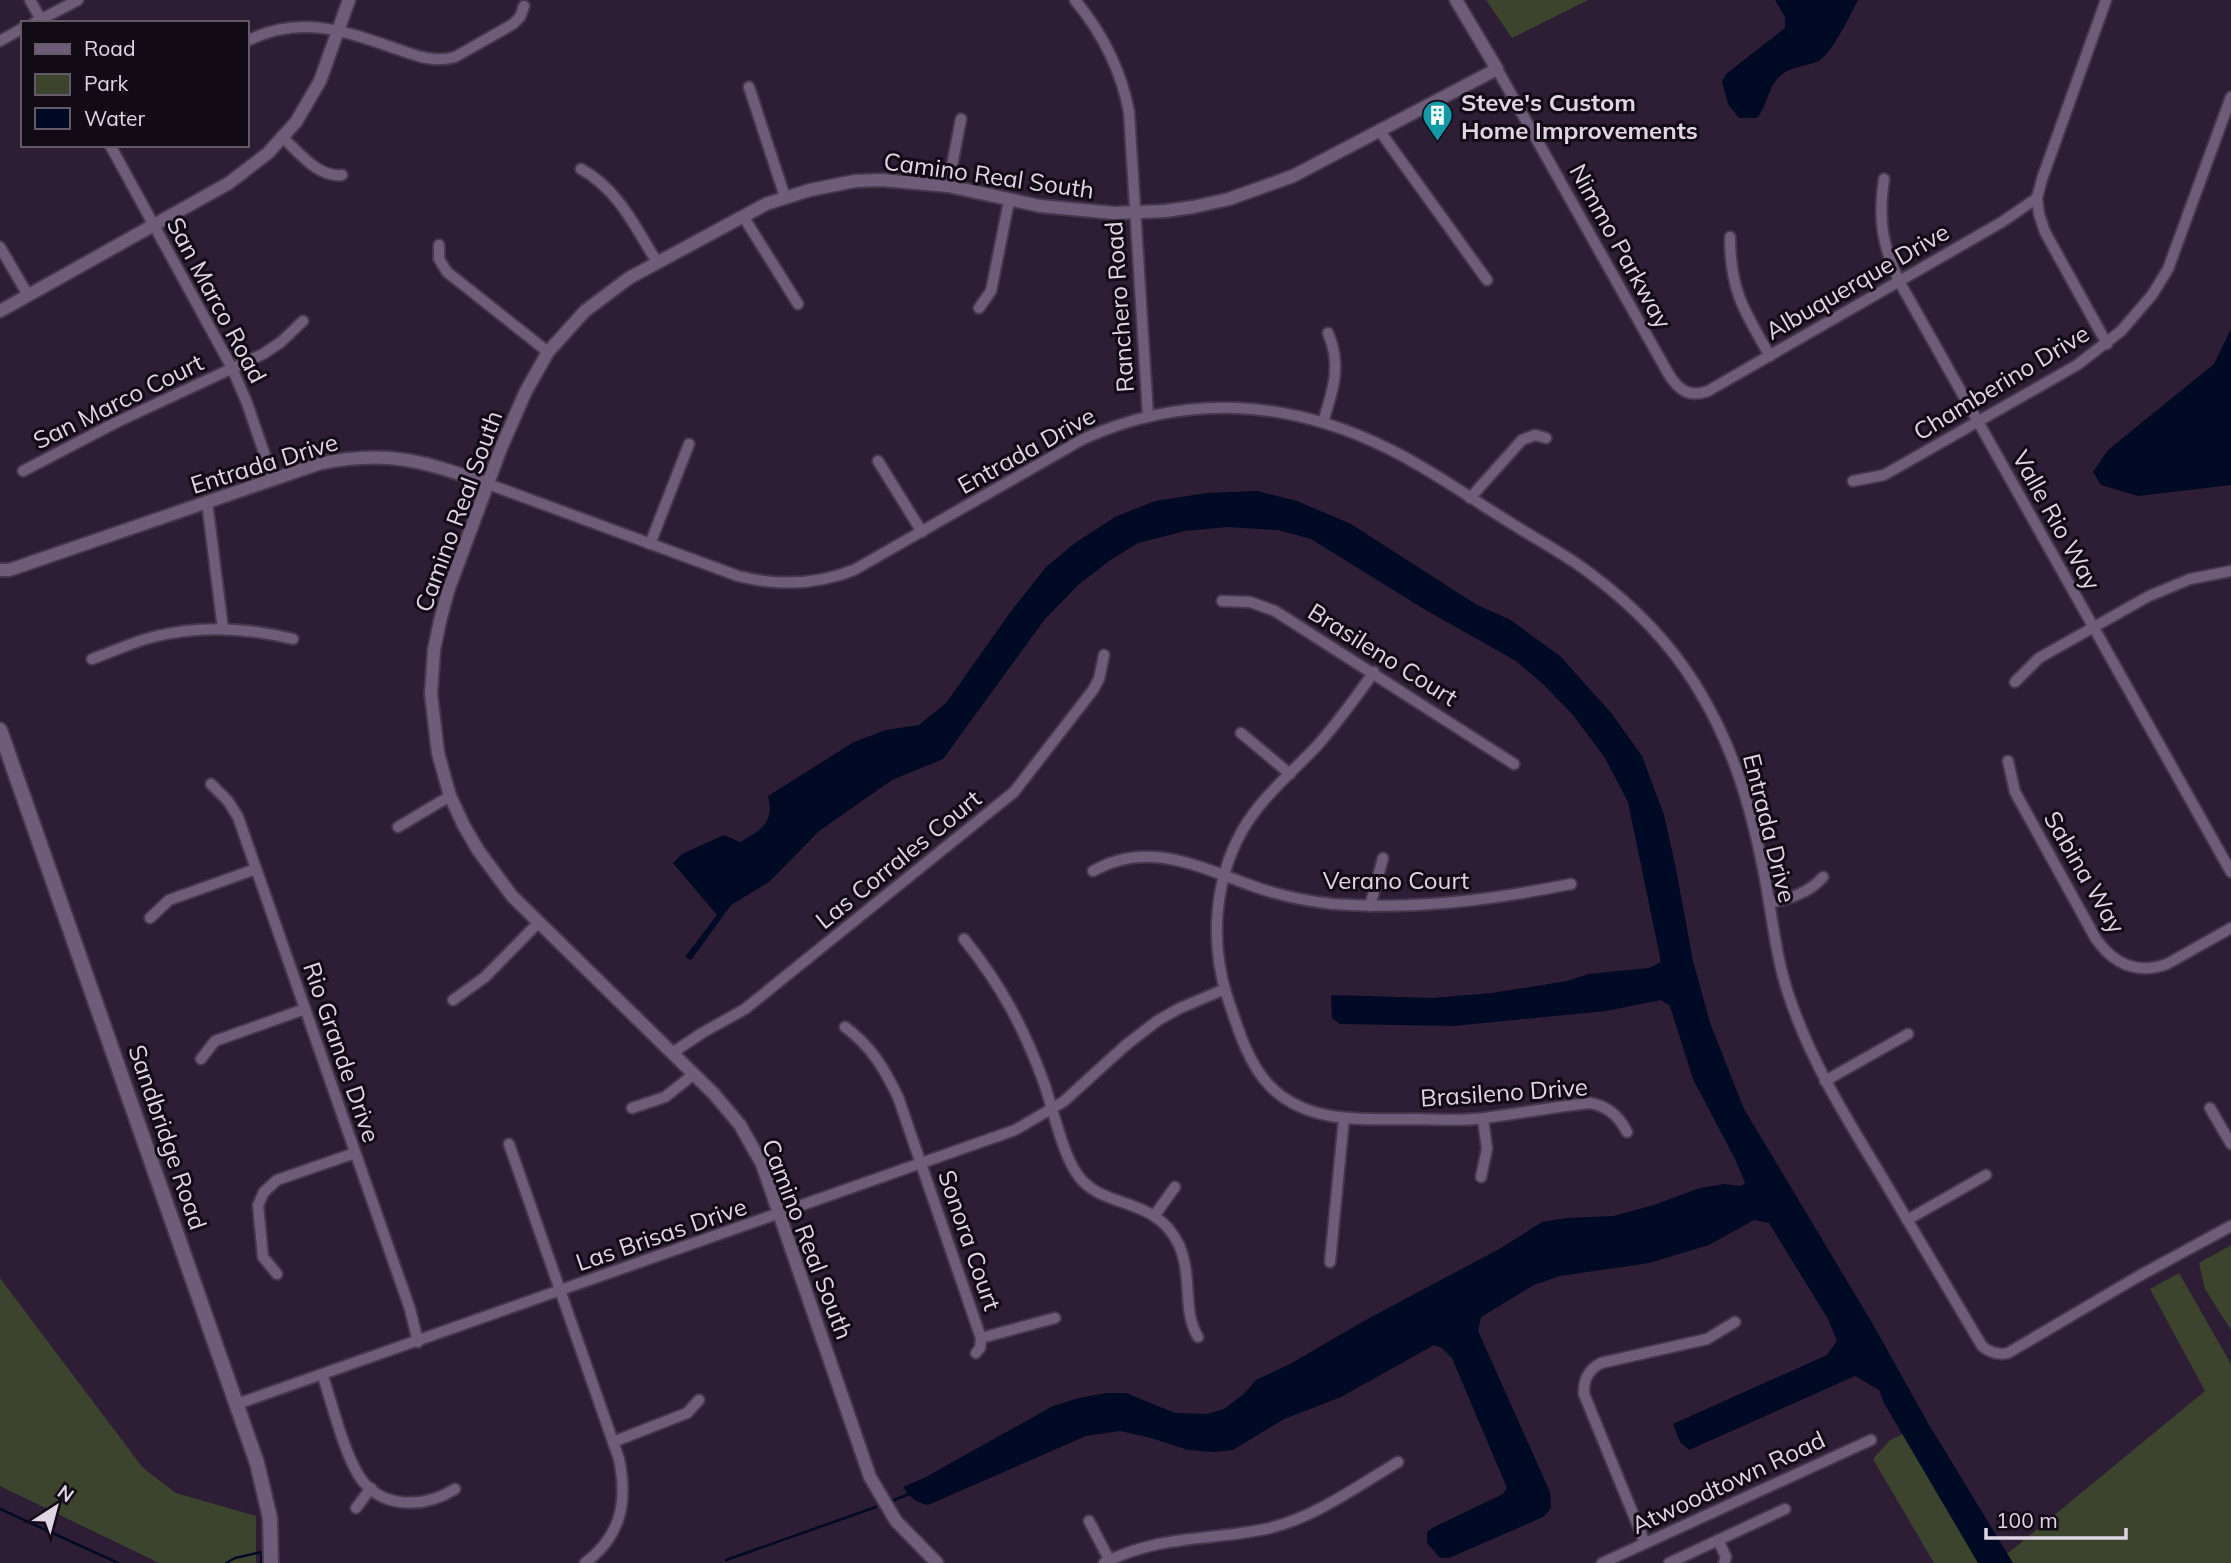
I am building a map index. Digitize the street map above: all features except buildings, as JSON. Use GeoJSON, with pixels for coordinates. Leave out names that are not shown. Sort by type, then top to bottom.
{"type":"FeatureCollection","features":[{"type":"Feature","properties":{"kind":"main road","name":"Sandbridge Road"},"geometry":{"type":"LineString","coordinates":[[0,730],[237,1404],[266,1496],[270,1518],[271,1563]]}},
{"type":"Feature","properties":{"kind":"street"},"geometry":{"type":"LineString","coordinates":[[30,0],[39,21]]}},
{"type":"Feature","properties":{"kind":"street"},"geometry":{"type":"LineString","coordinates":[[41,21],[78,0]]}},
{"type":"Feature","properties":{"kind":"street"},"geometry":{"type":"LineString","coordinates":[[0,311],[248,171],[283,138],[307,104],[320,81],[349,0]]}},
{"type":"Feature","properties":{"kind":"street","name":"Ranchero Road"},"geometry":{"type":"LineString","coordinates":[[1075,0],[1106,44],[1119,72],[1129,112],[1148,415]]}},
{"type":"Feature","properties":{"kind":"street","name":"Nimmo Parkway"},"geometry":{"type":"LineString","coordinates":[[1456,0],[1673,382],[1683,391],[1694,394]]}},
{"type":"Feature","properties":{"kind":"street"},"geometry":{"type":"LineString","coordinates":[[2106,0],[2061,122],[2037,198],[2045,232],[2107,344]]}},
{"type":"Feature","properties":{"kind":"street"},"geometry":{"type":"LineString","coordinates":[[248,41],[285,28],[320,27],[339,30],[428,59],[446,60],[513,24],[520,17],[524,6]]}},
{"type":"Feature","properties":{"kind":"street"},"geometry":{"type":"LineString","coordinates":[[0,41],[21,29]]}},
{"type":"Feature","properties":{"kind":"street","name":"Camino Real South"},"geometry":{"type":"LineString","coordinates":[[937,1563],[896,1521],[870,1477],[762,1164],[740,1125],[694,1074],[512,895],[489,866],[464,826],[450,796],[433,727],[431,694],[434,650],[448,591],[488,484],[526,391],[548,352],[564,332],[596,302],[629,278],[743,216],[785,197],[855,181],[915,181],[1040,206],[1134,213],[1193,207],[1262,188],[1318,165],[1497,69]]}},
{"type":"Feature","properties":{"kind":"street"},"geometry":{"type":"LineString","coordinates":[[749,87],[785,197]]}},
{"type":"Feature","properties":{"kind":"street","name":"Chamberino Drive"},"geometry":{"type":"LineString","coordinates":[[1853,481],[1884,475],[2077,365],[2121,331],[2152,295],[2168,269],[2231,97]]}},
{"type":"Feature","properties":{"kind":"street"},"geometry":{"type":"LineString","coordinates":[[948,186],[961,119]]}},
{"type":"Feature","properties":{"kind":"street"},"geometry":{"type":"LineString","coordinates":[[1379,130],[1487,280]]}},
{"type":"Feature","properties":{"kind":"street"},"geometry":{"type":"LineString","coordinates":[[283,138],[321,171],[328,175],[342,175]]}},
{"type":"Feature","properties":{"kind":"street","name":"San Marco Road"},"geometry":{"type":"LineString","coordinates":[[111,147],[232,368],[273,479]]}},
{"type":"Feature","properties":{"kind":"street"},"geometry":{"type":"LineString","coordinates":[[581,169],[605,185],[615,196],[657,262]]}},
{"type":"Feature","properties":{"kind":"street","name":"Valle Rio Way"},"geometry":{"type":"LineString","coordinates":[[1884,179],[1880,206],[1882,237],[1899,281],[2231,872]]}},
{"type":"Feature","properties":{"kind":"street","name":"Albuquerque Drive"},"geometry":{"type":"LineString","coordinates":[[1694,394],[1708,391],[1770,356],[2002,222],[2037,198]]}},
{"type":"Feature","properties":{"kind":"street"},"geometry":{"type":"LineString","coordinates":[[979,308],[991,290],[1009,201]]}},
{"type":"Feature","properties":{"kind":"street"},"geometry":{"type":"LineString","coordinates":[[743,216],[798,304]]}},
{"type":"Feature","properties":{"kind":"street"},"geometry":{"type":"LineString","coordinates":[[1730,237],[1730,264],[1734,283],[1747,316],[1770,356]]}},
{"type":"Feature","properties":{"kind":"street"},"geometry":{"type":"LineString","coordinates":[[439,245],[439,259],[447,272],[548,352]]}},
{"type":"Feature","properties":{"kind":"street"},"geometry":{"type":"LineString","coordinates":[[0,247],[28,295]]}},
{"type":"Feature","properties":{"kind":"street","name":"San Marco Court"},"geometry":{"type":"LineString","coordinates":[[23,471],[117,422],[263,354],[281,342],[303,321]]}},
{"type":"Feature","properties":{"kind":"street"},"geometry":{"type":"LineString","coordinates":[[1324,422],[1336,371],[1336,358],[1328,333]]}},
{"type":"Feature","properties":{"kind":"street","name":"Entrada Drive"},"geometry":{"type":"LineString","coordinates":[[3,572],[318,464],[373,457],[414,460],[436,465],[738,576],[777,583],[801,583],[828,579],[854,570],[1083,439],[1148,415],[1199,409],[1258,408],[1324,422],[1389,449],[1419,465],[1589,572],[1651,628],[1684,667],[1714,716],[1738,769],[1757,842],[1774,939],[1789,996],[1804,1038],[1825,1081],[1987,1351],[2002,1354],[2231,1226]]}},
{"type":"Feature","properties":{"kind":"street"},"geometry":{"type":"LineString","coordinates":[[1470,498],[1522,440],[1535,435],[1546,438]]}},
{"type":"Feature","properties":{"kind":"street"},"geometry":{"type":"LineString","coordinates":[[650,544],[688,444]]}},
{"type":"Feature","properties":{"kind":"street"},"geometry":{"type":"LineString","coordinates":[[878,461],[922,532]]}},
{"type":"Feature","properties":{"kind":"street"},"geometry":{"type":"LineString","coordinates":[[207,502],[223,629]]}},
{"type":"Feature","properties":{"kind":"street"},"geometry":{"type":"LineString","coordinates":[[2015,682],[2039,658],[2171,586],[2231,570]]}},
{"type":"Feature","properties":{"kind":"street","name":"Brasileno Court"},"geometry":{"type":"LineString","coordinates":[[1222,601],[1250,602],[1275,611],[1514,764]]}},
{"type":"Feature","properties":{"kind":"street"},"geometry":{"type":"LineString","coordinates":[[92,659],[152,637],[176,632],[223,629],[293,639]]}},
{"type":"Feature","properties":{"kind":"street","name":"Las Corrales Court"},"geometry":{"type":"LineString","coordinates":[[672,1053],[745,1009],[1014,792],[1093,690],[1099,679],[1104,655]]}},
{"type":"Feature","properties":{"kind":"street","name":"Brasileno Drive"},"geometry":{"type":"LineString","coordinates":[[1374,672],[1341,717],[1250,819],[1234,847],[1224,875],[1217,920],[1219,960],[1225,989],[1254,1063],[1280,1096],[1302,1107],[1344,1118],[1483,1119],[1590,1103],[1614,1113],[1626,1132]]}},
{"type":"Feature","properties":{"kind":"street"},"geometry":{"type":"LineString","coordinates":[[1241,733],[1290,774]]}},
{"type":"Feature","properties":{"kind":"street","name":"Sabina Way"},"geometry":{"type":"LineString","coordinates":[[2008,761],[2015,792],[2096,939],[2112,958],[2135,968],[2156,968],[2231,928]]}},
{"type":"Feature","properties":{"kind":"street","name":"Rio Grande Drive"},"geometry":{"type":"LineString","coordinates":[[211,784],[235,812],[410,1309],[418,1342]]}},
{"type":"Feature","properties":{"kind":"street"},"geometry":{"type":"LineString","coordinates":[[398,827],[450,796]]}},
{"type":"Feature","properties":{"kind":"street","name":"Verano Court"},"geometry":{"type":"LineString","coordinates":[[1093,871],[1118,859],[1137,856],[1177,860],[1262,889],[1307,900],[1370,906],[1472,902],[1571,884]]}},
{"type":"Feature","properties":{"kind":"street"},"geometry":{"type":"LineString","coordinates":[[1370,906],[1383,858]]}},
{"type":"Feature","properties":{"kind":"street"},"geometry":{"type":"LineString","coordinates":[[150,918],[169,900],[256,869]]}},
{"type":"Feature","properties":{"kind":"street"},"geometry":{"type":"LineString","coordinates":[[1769,903],[1808,891],[1823,877]]}},
{"type":"Feature","properties":{"kind":"street"},"geometry":{"type":"LineString","coordinates":[[453,1000],[485,977],[539,922]]}},
{"type":"Feature","properties":{"kind":"street"},"geometry":{"type":"LineString","coordinates":[[964,939],[998,983],[1014,1010],[1028,1041],[1074,1170],[1082,1182],[1103,1196],[1128,1202],[1154,1216],[1179,1244],[1188,1277],[1190,1320],[1198,1338]]}},
{"type":"Feature","properties":{"kind":"street","name":"Las Brisas Drive"},"geometry":{"type":"LineString","coordinates":[[237,1404],[1014,1130],[1052,1109],[1141,1032],[1178,1009],[1225,989]]}},
{"type":"Feature","properties":{"kind":"street"},"geometry":{"type":"LineString","coordinates":[[201,1059],[215,1041],[305,1009]]}},
{"type":"Feature","properties":{"kind":"street","name":"Sonora Court"},"geometry":{"type":"LineString","coordinates":[[845,1027],[870,1049],[884,1068],[898,1097],[981,1338],[1055,1318]]}},
{"type":"Feature","properties":{"kind":"street"},"geometry":{"type":"LineString","coordinates":[[1825,1081],[1908,1034]]}},
{"type":"Feature","properties":{"kind":"street"},"geometry":{"type":"LineString","coordinates":[[632,1108],[665,1097],[694,1074]]}},
{"type":"Feature","properties":{"kind":"street"},"geometry":{"type":"LineString","coordinates":[[2210,1108],[2231,1144]]}},
{"type":"Feature","properties":{"kind":"street"},"geometry":{"type":"LineString","coordinates":[[1330,1262],[1344,1118]]}},
{"type":"Feature","properties":{"kind":"street"},"geometry":{"type":"LineString","coordinates":[[1481,1177],[1487,1149],[1483,1119]]}},
{"type":"Feature","properties":{"kind":"street"},"geometry":{"type":"LineString","coordinates":[[509,1144],[613,1442],[623,1478],[624,1498],[621,1512],[606,1543],[585,1563]]}},
{"type":"Feature","properties":{"kind":"street"},"geometry":{"type":"LineString","coordinates":[[277,1274],[263,1257],[258,1205],[264,1192],[277,1180],[355,1153]]}},
{"type":"Feature","properties":{"kind":"street"},"geometry":{"type":"LineString","coordinates":[[1907,1220],[1986,1175]]}},
{"type":"Feature","properties":{"kind":"street"},"geometry":{"type":"LineString","coordinates":[[1154,1216],[1175,1187]]}},
{"type":"Feature","properties":{"kind":"street"},"geometry":{"type":"LineString","coordinates":[[1645,1544],[1584,1394],[1585,1379],[1590,1371],[1601,1363],[1707,1339],[1735,1322]]}},
{"type":"Feature","properties":{"kind":"street"},"geometry":{"type":"LineString","coordinates":[[976,1353],[981,1348],[981,1338]]}},
{"type":"Feature","properties":{"kind":"street"},"geometry":{"type":"LineString","coordinates":[[323,1374],[350,1455],[358,1474],[371,1488],[394,1500],[419,1503],[441,1498],[455,1489]]}},
{"type":"Feature","properties":{"kind":"street"},"geometry":{"type":"LineString","coordinates":[[613,1442],[687,1413],[699,1401]]}},
{"type":"Feature","properties":{"kind":"street","name":"Atwoodtown Road"},"geometry":{"type":"LineString","coordinates":[[1602,1563],[1871,1440]]}},
{"type":"Feature","properties":{"kind":"street"},"geometry":{"type":"LineString","coordinates":[[1089,1521],[1108,1562],[1160,1543],[1196,1536],[1254,1531],[1292,1521],[1398,1462]]}},
{"type":"Feature","properties":{"kind":"street"},"geometry":{"type":"LineString","coordinates":[[356,1508],[371,1488]]}},
{"type":"Feature","properties":{"kind":"street"},"geometry":{"type":"LineString","coordinates":[[1669,1563],[1785,1509]]}},
{"type":"Feature","properties":{"kind":"street"},"geometry":{"type":"LineString","coordinates":[[1718,1540],[1726,1557],[1724,1563]]}},
{"type":"Feature","properties":{"kind":"green space"},"geometry":{"type":"Polygon","coordinates":[[[1486,0],[1588,0],[1512,38],[1486,0]]]}},
{"type":"Feature","properties":{"kind":"green space"},"geometry":{"type":"Polygon","coordinates":[[[2231,1245],[2231,1330],[2205,1289],[2199,1263],[2231,1245]]]}},
{"type":"Feature","properties":{"kind":"green space"},"geometry":{"type":"Polygon","coordinates":[[[2179,1273],[2231,1364],[2231,1563],[2007,1563],[2011,1560],[2007,1554],[2205,1391],[2150,1289],[2179,1273]]]}},
{"type":"Feature","properties":{"kind":"green space"},"geometry":{"type":"Polygon","coordinates":[[[0,1278],[143,1468],[176,1493],[256,1516],[256,1563],[159,1563],[0,1486],[0,1278]]]}},
{"type":"Feature","properties":{"kind":"green space"},"geometry":{"type":"Polygon","coordinates":[[[1914,1429],[1995,1563],[1934,1563],[1873,1459],[1890,1440],[1914,1429]]]}},
{"type":"Feature","properties":{"kind":"water"},"geometry":{"type":"Polygon","coordinates":[[[1775,0],[1858,0],[1840,35],[1822,59],[1788,70],[1772,86],[1757,118],[1739,118],[1728,104],[1722,82],[1726,74],[1785,28],[1785,17],[1775,0]]]}},
{"type":"Feature","properties":{"kind":"water"},"geometry":{"type":"Polygon","coordinates":[[[2231,329],[2231,485],[2138,496],[2101,485],[2093,472],[2108,450],[2214,364],[2231,329]]]}},
{"type":"Feature","properties":{"kind":"water"},"geometry":{"type":"Polygon","coordinates":[[[1257,491],[1297,501],[1351,524],[1477,605],[1509,619],[1560,656],[1612,714],[1642,756],[1664,815],[1693,961],[1710,1023],[1744,1109],[2013,1563],[1978,1563],[1884,1403],[1879,1390],[1855,1376],[1689,1450],[1680,1442],[1673,1424],[1827,1355],[1837,1341],[1828,1319],[1769,1223],[1754,1220],[1709,1245],[1649,1263],[1560,1276],[1534,1285],[1481,1317],[1478,1331],[1550,1492],[1551,1508],[1543,1517],[1449,1558],[1440,1558],[1427,1543],[1427,1532],[1503,1494],[1507,1488],[1452,1358],[1442,1348],[1434,1345],[1341,1397],[1284,1419],[1233,1450],[1188,1450],[1120,1431],[1086,1436],[928,1505],[914,1499],[903,1487],[1053,1406],[1079,1398],[1126,1393],[1175,1413],[1207,1414],[1224,1409],[1244,1394],[1256,1380],[1501,1248],[1542,1222],[1613,1216],[1700,1188],[1724,1184],[1741,1186],[1745,1183],[1693,1079],[1670,1006],[1661,1000],[1606,1011],[1453,1026],[1340,1024],[1332,1018],[1331,995],[1433,998],[1492,993],[1567,981],[1589,974],[1649,968],[1661,962],[1628,802],[1605,758],[1573,715],[1516,661],[1424,609],[1311,539],[1278,530],[1227,527],[1185,531],[1138,543],[1109,561],[1078,585],[1045,619],[943,759],[892,780],[819,831],[769,882],[731,905],[691,960],[685,957],[717,915],[673,863],[682,854],[724,835],[740,842],[754,834],[768,819],[768,796],[854,742],[886,730],[919,725],[946,703],[1046,567],[1075,543],[1115,517],[1155,501],[1207,493],[1257,491]]]}},
{"type":"Feature","properties":{"kind":"waterway"},"geometry":{"type":"LineString","coordinates":[[892,1501],[909,1494]]}},
{"type":"Feature","properties":{"kind":"waterway"},"geometry":{"type":"LineString","coordinates":[[726,1560],[876,1507]]}},
{"type":"Feature","properties":{"kind":"waterway"},"geometry":{"type":"LineString","coordinates":[[0,1509],[118,1563]]}},
{"type":"Feature","properties":{"kind":"waterway"},"geometry":{"type":"LineString","coordinates":[[226,1563],[235,1558],[262,1552],[261,1563]]}},
{"type":"Feature","properties":{"kind":"place","name":"Steve's Custom Home Improvements"},"geometry":{"type":"Point","coordinates":[1438,143]}}]}
